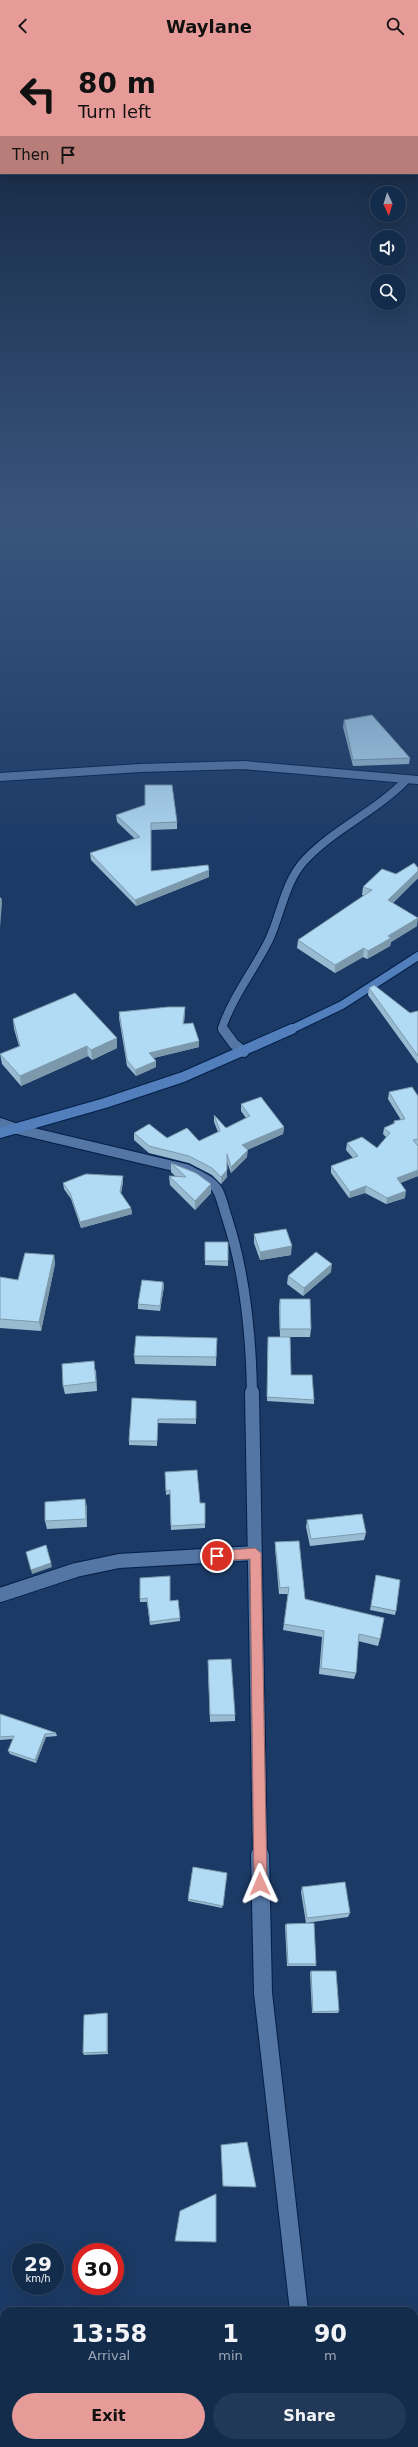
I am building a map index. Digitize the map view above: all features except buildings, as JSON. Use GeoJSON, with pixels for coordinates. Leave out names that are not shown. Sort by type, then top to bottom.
{"type":"FeatureCollection","features":[{"type":"Feature","properties":{"kind":"main road"},"geometry":{"type":"LineString","coordinates":[[0,1133],[106,1103],[183,1077],[244,1052],[342,1005],[418,956]]}},
{"type":"Feature","properties":{"kind":"street"},"geometry":{"type":"LineString","coordinates":[[0,777],[140,768],[243,765],[418,780]]}},
{"type":"Feature","properties":{"kind":"street"},"geometry":{"type":"LineString","coordinates":[[244,1052],[234,1044],[222,1028],[227,1014],[269,940],[286,892],[304,862],[324,843],[390,797],[407,779]]}},
{"type":"Feature","properties":{"kind":"street"},"geometry":{"type":"LineString","coordinates":[[0,1123],[17,1129],[186,1169],[206,1179],[218,1191],[232,1234],[243,1290],[251,1356],[263,1993],[299,2307]]}},
{"type":"Feature","properties":{"kind":"street"},"geometry":{"type":"LineString","coordinates":[[0,1596],[76,1570],[119,1561],[255,1553]]}},
{"type":"Feature","properties":{"kind":"route"},"geometry":{"type":"LineString","coordinates":[[217,1556],[255,1553],[260,1884]]}}]}
